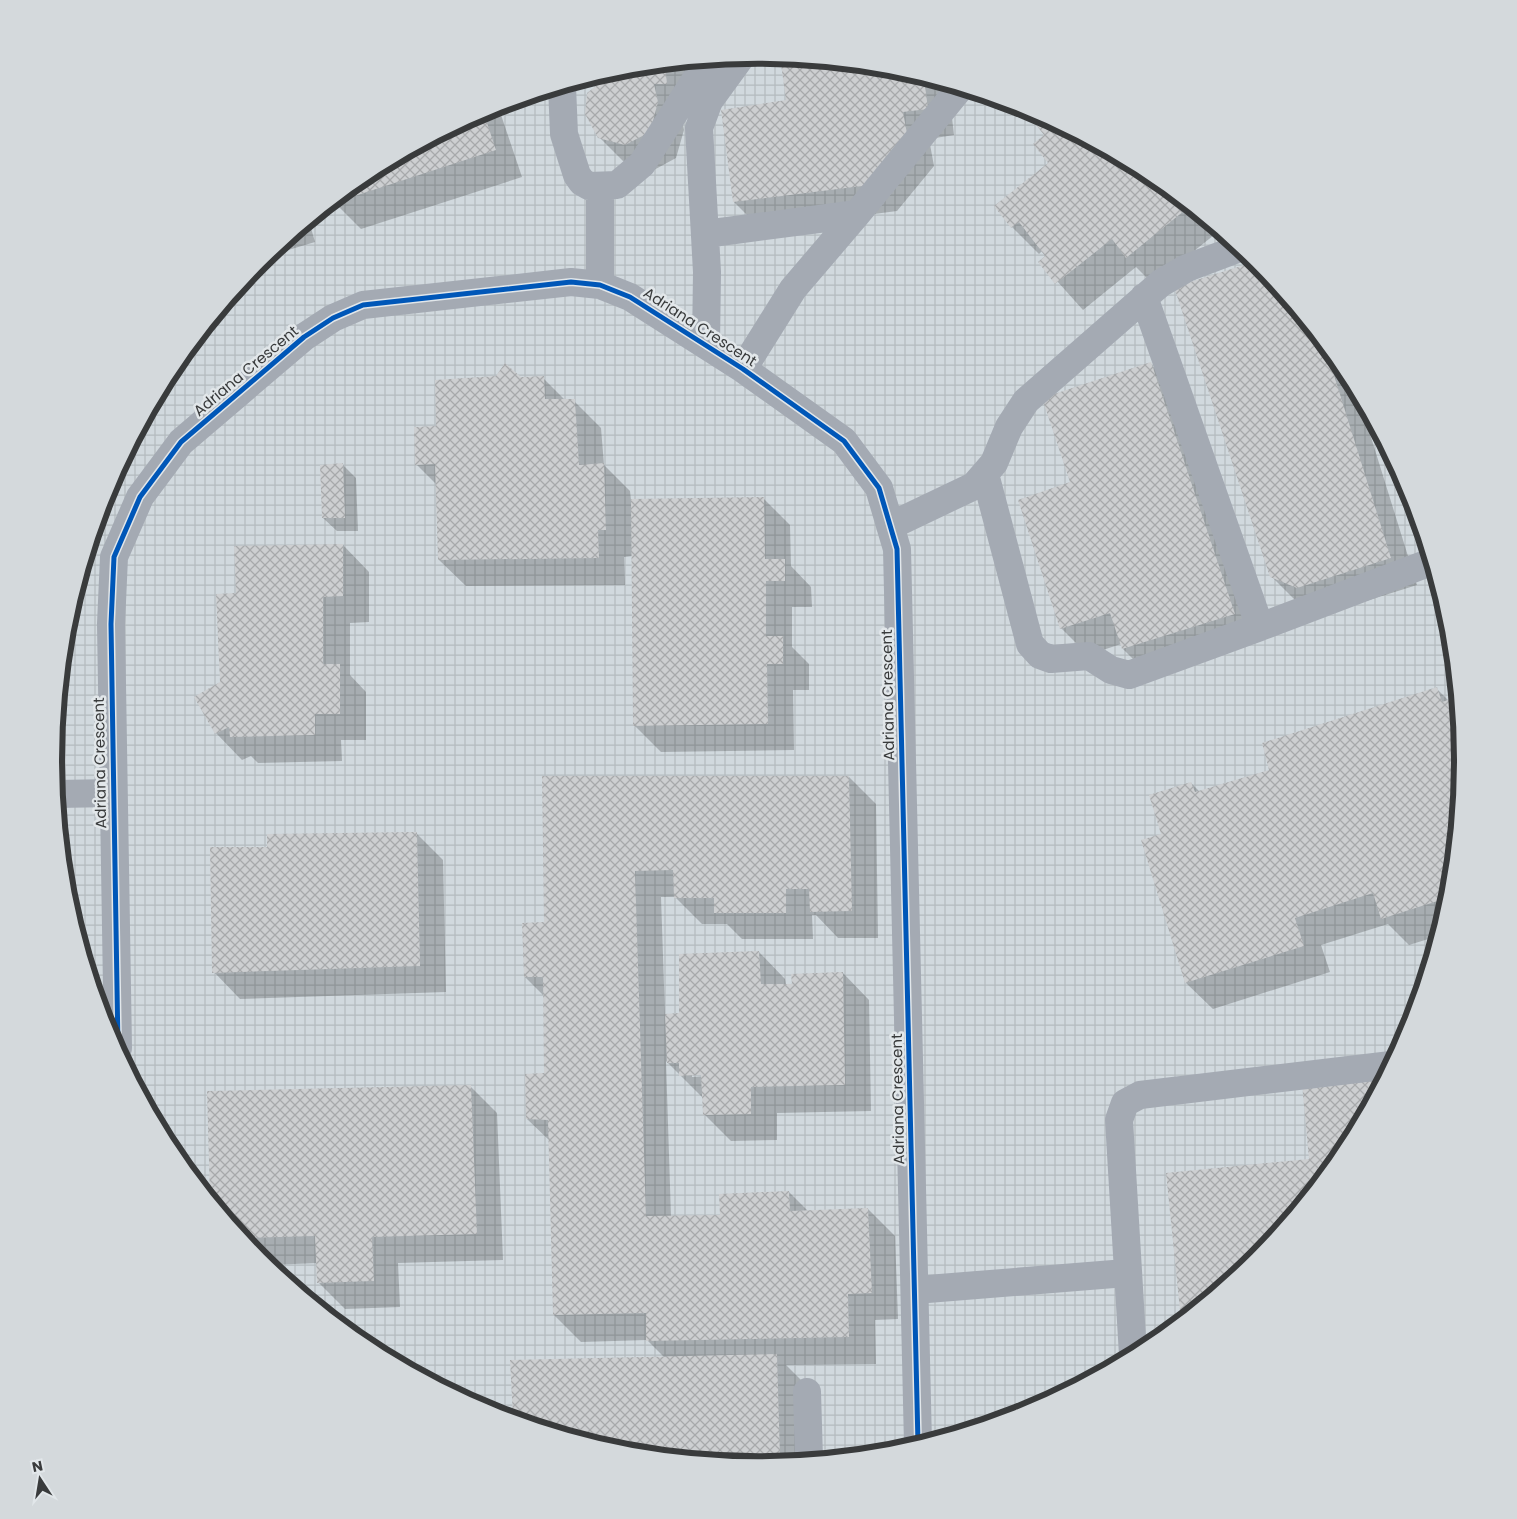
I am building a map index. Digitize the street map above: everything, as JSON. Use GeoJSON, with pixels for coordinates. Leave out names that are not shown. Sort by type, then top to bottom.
{"type":"FeatureCollection","features":[{"type":"Feature","properties":{"kind":"street"},"geometry":{"type":"LineString","coordinates":[[706,345],[707,272],[700,128],[709,101],[735,65]]}},
{"type":"Feature","properties":{"kind":"street"},"geometry":{"type":"LineString","coordinates":[[562,92],[564,134],[571,160],[582,182],[589,186],[617,185],[642,164],[704,66]]}},
{"type":"Feature","properties":{"kind":"street"},"geometry":{"type":"LineString","coordinates":[[743,369],[793,289],[956,92]]}},
{"type":"Feature","properties":{"kind":"street"},"geometry":{"type":"LineString","coordinates":[[600,186],[600,285]]}},
{"type":"Feature","properties":{"kind":"street"},"geometry":{"type":"LineString","coordinates":[[705,234],[857,214]]}},
{"type":"Feature","properties":{"kind":"street"},"geometry":{"type":"LineString","coordinates":[[890,526],[974,486],[994,463],[1009,427],[1026,401],[1161,282],[1187,268],[1233,251]]}},
{"type":"Feature","properties":{"kind":"street","name":"Adriana Crescent"},"geometry":{"type":"LineString","coordinates":[[118,1032],[111,624],[114,557],[140,497],[181,442],[304,337],[333,318],[363,305],[570,282],[600,285],[630,297],[743,369],[844,441],[879,488],[897,549],[918,1437]]}},
{"type":"Feature","properties":{"kind":"street"},"geometry":{"type":"LineString","coordinates":[[1144,297],[1260,627]]}},
{"type":"Feature","properties":{"kind":"street"},"geometry":{"type":"LineString","coordinates":[[985,474],[1030,644],[1040,655],[1051,659],[1090,656],[1111,670],[1129,675],[1426,564]]}},
{"type":"Feature","properties":{"kind":"street"},"geometry":{"type":"LineString","coordinates":[[64,794],[113,793]]}},
{"type":"Feature","properties":{"kind":"street"},"geometry":{"type":"LineString","coordinates":[[1132,1346],[1126,1273],[1119,1120],[1125,1103],[1140,1095],[1384,1065]]}},
{"type":"Feature","properties":{"kind":"street"},"geometry":{"type":"LineString","coordinates":[[914,1290],[1126,1273]]}},
{"type":"Feature","properties":{"kind":"street"},"geometry":{"type":"LineString","coordinates":[[807,1392],[809,1454]]}},
{"type":"Feature","properties":{"kind":"shaded area"},"geometry":{"type":"Polygon","coordinates":[[[713,65],[804,65],[849,69],[939,87],[982,100],[1025,116],[1066,135],[1106,157],[1182,207],[1217,236],[1251,267],[1311,336],[1337,373],[1383,452],[1402,493],[1431,579],[1449,669],[1453,714],[1453,805],[1449,850],[1431,940],[1418,983],[1402,1026],[1361,1108],[1311,1183],[1282,1218],[1251,1252],[1182,1312],[1145,1338],[1066,1384],[1025,1403],[939,1432],[849,1450],[804,1454],[758,1456],[668,1450],[578,1432],[535,1419],[492,1403],[410,1362],[335,1312],[300,1283],[266,1252],[206,1183],[156,1108],[134,1067],[115,1026],[86,940],[68,850],[62,760],[68,669],[86,579],[99,536],[115,493],[156,411],[206,336],[235,301],[266,267],[335,207],[372,181],[451,135],[492,116],[578,87],[668,69],[713,65]]]}},
{"type":"Feature","properties":{"kind":"building"},"geometry":{"type":"Polygon","coordinates":[[[781,65],[804,65],[849,69],[925,84],[928,109],[903,112],[908,139],[870,185],[733,202],[721,110],[786,100],[781,65]]]}},
{"type":"Feature","properties":{"kind":"building"},"geometry":{"type":"Polygon","coordinates":[[[666,69],[667,84],[654,84],[658,102],[650,132],[625,145],[598,138],[585,114],[587,93],[602,82],[666,69]]]}},
{"type":"Feature","properties":{"kind":"building"},"geometry":{"type":"Polygon","coordinates":[[[486,119],[496,150],[347,198],[411,157],[486,119]]]}},
{"type":"Feature","properties":{"kind":"building"},"geometry":{"type":"Polygon","coordinates":[[[1032,119],[1106,157],[1145,181],[1185,210],[1126,258],[1112,239],[1055,284],[1038,262],[1045,256],[1019,222],[1011,228],[994,206],[1048,163],[1033,144],[1044,135],[1032,119]]]}},
{"type":"Feature","properties":{"kind":"building"},"geometry":{"type":"Polygon","coordinates":[[[1248,264],[1311,336],[1330,364],[1391,558],[1297,588],[1270,577],[1174,287],[1248,264]]]}},
{"type":"Feature","properties":{"kind":"building"},"geometry":{"type":"Polygon","coordinates":[[[1151,362],[1235,614],[1122,649],[1110,613],[1060,629],[1018,500],[1070,482],[1042,398],[1151,362]]]}},
{"type":"Feature","properties":{"kind":"building"},"geometry":{"type":"Polygon","coordinates":[[[505,363],[521,377],[544,376],[545,399],[575,399],[579,465],[604,463],[606,530],[598,530],[599,558],[438,560],[435,464],[415,465],[414,427],[436,426],[435,380],[496,376],[505,363]]]}},
{"type":"Feature","properties":{"kind":"building"},"geometry":{"type":"Polygon","coordinates":[[[343,463],[345,518],[322,518],[320,465],[343,463]]]}},
{"type":"Feature","properties":{"kind":"building"},"geometry":{"type":"Polygon","coordinates":[[[764,497],[765,559],[785,559],[785,581],[766,581],[766,636],[783,636],[783,664],[767,664],[768,724],[633,726],[631,499],[764,497]]]}},
{"type":"Feature","properties":{"kind":"building"},"geometry":{"type":"Polygon","coordinates":[[[343,544],[343,596],[323,597],[323,664],[340,664],[340,714],[315,714],[315,735],[230,737],[229,727],[215,734],[194,697],[220,682],[216,594],[236,593],[234,546],[343,544]]]}},
{"type":"Feature","properties":{"kind":"building"},"geometry":{"type":"Polygon","coordinates":[[[1437,687],[1442,702],[1452,699],[1454,760],[1453,805],[1449,850],[1440,900],[1381,919],[1373,893],[1295,918],[1304,946],[1185,983],[1141,840],[1161,834],[1149,795],[1191,782],[1195,792],[1269,770],[1262,743],[1437,687]]]}},
{"type":"Feature","properties":{"kind":"building"},"geometry":{"type":"Polygon","coordinates":[[[542,776],[849,776],[852,911],[810,912],[809,889],[786,889],[786,913],[714,913],[714,898],[674,898],[673,870],[635,871],[646,1216],[720,1215],[719,1194],[789,1191],[790,1211],[868,1208],[872,1293],[848,1294],[849,1337],[646,1341],[646,1313],[553,1315],[548,1120],[526,1119],[525,1074],[544,1073],[543,977],[524,977],[522,923],[544,922],[542,776]]]}},
{"type":"Feature","properties":{"kind":"building"},"geometry":{"type":"Polygon","coordinates":[[[417,832],[420,966],[212,973],[210,847],[267,847],[267,834],[417,832]]]}},
{"type":"Feature","properties":{"kind":"building"},"geometry":{"type":"Polygon","coordinates":[[[759,951],[761,984],[792,984],[791,974],[843,972],[845,1085],[751,1087],[751,1114],[703,1115],[701,1075],[679,1076],[679,1063],[667,1063],[665,1014],[679,1013],[679,954],[759,951]]]}},
{"type":"Feature","properties":{"kind":"building"},"geometry":{"type":"Polygon","coordinates":[[[1378,1077],[1337,1146],[1311,1183],[1282,1218],[1251,1252],[1180,1313],[1166,1173],[1309,1159],[1302,1084],[1378,1077]]]}},
{"type":"Feature","properties":{"kind":"building"},"geometry":{"type":"Polygon","coordinates":[[[471,1085],[477,1234],[372,1237],[374,1281],[317,1283],[315,1236],[253,1238],[210,1188],[207,1091],[471,1085]]]}},
{"type":"Feature","properties":{"kind":"building"},"geometry":{"type":"Polygon","coordinates":[[[777,1354],[780,1455],[713,1454],[668,1450],[578,1432],[535,1419],[513,1411],[510,1360],[777,1354]]]}},
{"type":"Feature","properties":{"kind":"cycle path"},"geometry":{"type":"LineString","coordinates":[[118,1032],[111,624],[114,557],[140,497],[181,442],[304,337],[333,318],[363,305],[571,282],[600,285],[630,297],[743,369],[844,441],[879,488],[897,549],[918,1437]]}}]}
